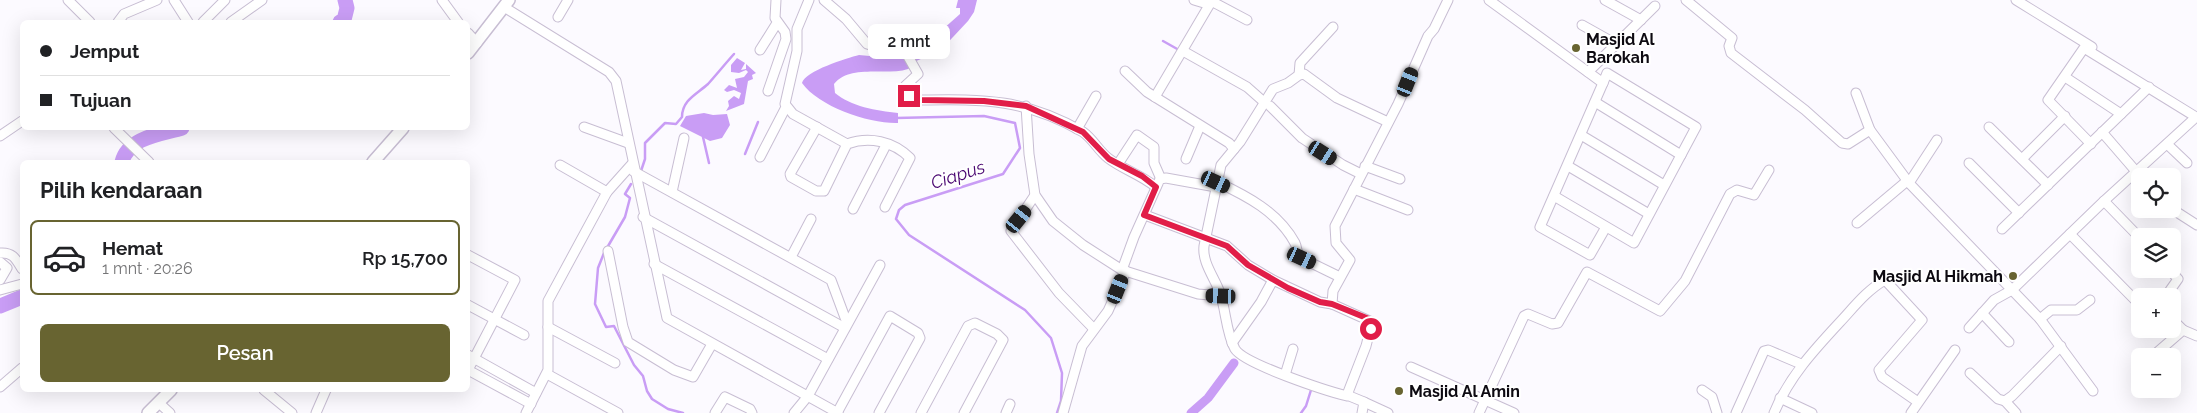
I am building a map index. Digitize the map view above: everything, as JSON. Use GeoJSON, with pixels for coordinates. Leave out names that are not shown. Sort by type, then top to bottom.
{"type":"FeatureCollection","features":[{"type":"Feature","properties":{"kind":"street"},"geometry":{"type":"LineString","coordinates":[[68,0],[88,20]]}},
{"type":"Feature","properties":{"kind":"street"},"geometry":{"type":"LineString","coordinates":[[120,20],[124,14],[157,0]]}},
{"type":"Feature","properties":{"kind":"street"},"geometry":{"type":"LineString","coordinates":[[174,0],[187,20]]}},
{"type":"Feature","properties":{"kind":"street"},"geometry":{"type":"LineString","coordinates":[[205,20],[225,0]]}},
{"type":"Feature","properties":{"kind":"street"},"geometry":{"type":"LineString","coordinates":[[442,0],[457,20]]}},
{"type":"Feature","properties":{"kind":"street"},"geometry":{"type":"LineString","coordinates":[[558,17],[568,0]]}},
{"type":"Feature","properties":{"kind":"street"},"geometry":{"type":"LineString","coordinates":[[768,91],[786,39],[785,32],[777,23],[774,14],[776,0]]}},
{"type":"Feature","properties":{"kind":"street"},"geometry":{"type":"LineString","coordinates":[[760,157],[786,107],[786,94],[797,51],[797,29],[809,0]]}},
{"type":"Feature","properties":{"kind":"street"},"geometry":{"type":"LineString","coordinates":[[824,0],[846,19],[869,46],[880,46],[895,35],[908,54],[918,75],[906,84],[904,88],[912,97],[921,100],[998,102],[1026,106],[1077,129],[1090,138],[1105,156],[1158,183],[1216,184],[1245,196],[1283,225],[1296,244],[1299,257],[1340,277]]}},
{"type":"Feature","properties":{"kind":"street"},"geometry":{"type":"LineString","coordinates":[[1194,0],[1204,3],[1211,2],[1247,20]]}},
{"type":"Feature","properties":{"kind":"street"},"geometry":{"type":"LineString","coordinates":[[1332,304],[1332,296],[1350,258],[1336,243],[1334,230],[1346,202],[1405,91],[1428,36],[1434,29],[1448,0]]}},
{"type":"Feature","properties":{"kind":"street"},"geometry":{"type":"LineString","coordinates":[[1489,0],[1604,83]]}},
{"type":"Feature","properties":{"kind":"street"},"geometry":{"type":"LineString","coordinates":[[1605,0],[1640,20]]}},
{"type":"Feature","properties":{"kind":"street"},"geometry":{"type":"LineString","coordinates":[[1686,0],[1732,38],[1729,46],[1731,53],[1805,110],[1842,143],[1848,144],[1870,130]]}},
{"type":"Feature","properties":{"kind":"street"},"geometry":{"type":"LineString","coordinates":[[2016,0],[2197,113]]}},
{"type":"Feature","properties":{"kind":"street"},"geometry":{"type":"LineString","coordinates":[[233,20],[257,1]]}},
{"type":"Feature","properties":{"kind":"street"},"geometry":{"type":"LineString","coordinates":[[1155,97],[1183,51],[1184,44],[1211,2]]}},
{"type":"Feature","properties":{"kind":"street"},"geometry":{"type":"LineString","coordinates":[[470,51],[506,4],[613,76],[667,318],[838,413],[890,316],[918,333],[920,338],[879,413]]}},
{"type":"Feature","properties":{"kind":"street"},"geometry":{"type":"LineString","coordinates":[[1588,72],[1654,6]]}},
{"type":"Feature","properties":{"kind":"street"},"geometry":{"type":"LineString","coordinates":[[760,50],[777,23]]}},
{"type":"Feature","properties":{"kind":"street"},"geometry":{"type":"LineString","coordinates":[[1582,25],[1616,44]]}},
{"type":"Feature","properties":{"kind":"street"},"geometry":{"type":"LineString","coordinates":[[1299,74],[1300,63],[1333,27]]}},
{"type":"Feature","properties":{"kind":"street"},"geometry":{"type":"LineString","coordinates":[[470,35],[477,43]]}},
{"type":"Feature","properties":{"kind":"street"},"geometry":{"type":"LineString","coordinates":[[2091,144],[2048,100],[2086,47],[2196,117],[2144,168]]}},
{"type":"Feature","properties":{"kind":"street"},"geometry":{"type":"LineString","coordinates":[[1183,51],[1247,87],[1302,138],[1343,165],[1400,179]]}},
{"type":"Feature","properties":{"kind":"street"},"geometry":{"type":"LineString","coordinates":[[1554,196],[1634,243],[1696,127],[1595,65]]}},
{"type":"Feature","properties":{"kind":"street"},"geometry":{"type":"LineString","coordinates":[[1124,71],[1135,78],[1140,86],[1155,97],[1229,143],[1234,149]]}},
{"type":"Feature","properties":{"kind":"street"},"geometry":{"type":"LineString","coordinates":[[1606,227],[1590,255],[1540,227],[1607,73]]}},
{"type":"Feature","properties":{"kind":"street"},"geometry":{"type":"LineString","coordinates":[[1388,122],[1337,98],[1306,76],[1299,74],[1273,89],[1267,104],[1221,165],[1206,239],[1204,259],[1221,296],[1232,343],[1238,354],[1285,375],[1331,392],[1348,396],[1388,413]]}},
{"type":"Feature","properties":{"kind":"street"},"geometry":{"type":"LineString","coordinates":[[2065,76],[2120,114]]}},
{"type":"Feature","properties":{"kind":"street"},"geometry":{"type":"LineString","coordinates":[[2002,229],[2149,87]]}},
{"type":"Feature","properties":{"kind":"street"},"geometry":{"type":"LineString","coordinates":[[1856,93],[1870,130],[1908,182],[2040,320],[2093,391]]}},
{"type":"Feature","properties":{"kind":"street"},"geometry":{"type":"LineString","coordinates":[[1077,129],[1096,96]]}},
{"type":"Feature","properties":{"kind":"street"},"geometry":{"type":"LineString","coordinates":[[1595,102],[1681,155]]}},
{"type":"Feature","properties":{"kind":"street"},"geometry":{"type":"LineString","coordinates":[[1026,106],[1029,154],[1035,195],[1049,218],[1083,245],[1124,270],[1198,294],[1221,296]]}},
{"type":"Feature","properties":{"kind":"street"},"geometry":{"type":"LineString","coordinates":[[786,107],[793,114],[847,144]]}},
{"type":"Feature","properties":{"kind":"street"},"geometry":{"type":"LineString","coordinates":[[2022,159],[2065,116]]}},
{"type":"Feature","properties":{"kind":"street"},"geometry":{"type":"LineString","coordinates":[[0,136],[20,122]]}},
{"type":"Feature","properties":{"kind":"street"},"geometry":{"type":"LineString","coordinates":[[1186,159],[1200,126]]}},
{"type":"Feature","properties":{"kind":"street"},"geometry":{"type":"LineString","coordinates":[[1989,126],[2048,186]]}},
{"type":"Feature","properties":{"kind":"street"},"geometry":{"type":"LineString","coordinates":[[584,127],[628,143]]}},
{"type":"Feature","properties":{"kind":"street"},"geometry":{"type":"LineString","coordinates":[[817,127],[790,174],[794,180],[816,191],[824,191],[847,144],[859,140],[872,139],[908,156],[910,160],[885,208]]}},
{"type":"Feature","properties":{"kind":"street"},"geometry":{"type":"LineString","coordinates":[[116,130],[147,160]]}},
{"type":"Feature","properties":{"kind":"street"},"geometry":{"type":"LineString","coordinates":[[375,160],[401,130]]}},
{"type":"Feature","properties":{"kind":"street"},"geometry":{"type":"LineString","coordinates":[[2102,132],[2133,168]]}},
{"type":"Feature","properties":{"kind":"street"},"geometry":{"type":"LineString","coordinates":[[1063,413],[1079,354],[1086,338],[1112,304],[1144,215],[1158,183],[1154,163],[1154,146],[1138,135],[1135,136],[1118,164]]}},
{"type":"Feature","properties":{"kind":"street"},"geometry":{"type":"LineString","coordinates":[[1581,135],[1664,185]]}},
{"type":"Feature","properties":{"kind":"street"},"geometry":{"type":"LineString","coordinates":[[672,192],[684,138]]}},
{"type":"Feature","properties":{"kind":"street"},"geometry":{"type":"LineString","coordinates":[[1857,223],[1908,182],[1937,140]]}},
{"type":"Feature","properties":{"kind":"street"},"geometry":{"type":"LineString","coordinates":[[2167,144],[2186,163]]}},
{"type":"Feature","properties":{"kind":"street"},"geometry":{"type":"LineString","coordinates":[[853,209],[886,145]]}},
{"type":"Feature","properties":{"kind":"street"},"geometry":{"type":"LineString","coordinates":[[1969,163],[2020,213]]}},
{"type":"Feature","properties":{"kind":"street"},"geometry":{"type":"LineString","coordinates":[[560,165],[607,192]]}},
{"type":"Feature","properties":{"kind":"street"},"geometry":{"type":"LineString","coordinates":[[1568,166],[1649,214]]}},
{"type":"Feature","properties":{"kind":"street"},"geometry":{"type":"LineString","coordinates":[[632,167],[672,192],[831,280],[846,325]]}},
{"type":"Feature","properties":{"kind":"street"},"geometry":{"type":"LineString","coordinates":[[470,371],[508,392],[527,411],[548,370],[548,300],[607,192],[632,167]]}},
{"type":"Feature","properties":{"kind":"street"},"geometry":{"type":"LineString","coordinates":[[1479,413],[1524,316],[1528,314],[1552,324],[1558,323],[1587,272],[1654,309],[1660,311],[1664,309],[1685,281],[1730,194],[1737,190],[1754,195],[1769,170]]}},
{"type":"Feature","properties":{"kind":"street"},"geometry":{"type":"LineString","coordinates":[[1968,328],[1994,300],[2012,290],[2104,201],[2131,180]]}},
{"type":"Feature","properties":{"kind":"street"},"geometry":{"type":"LineString","coordinates":[[1354,189],[1408,210]]}},
{"type":"Feature","properties":{"kind":"street"},"geometry":{"type":"LineString","coordinates":[[1035,195],[1011,231],[1059,293],[1094,330]]}},
{"type":"Feature","properties":{"kind":"street"},"geometry":{"type":"LineString","coordinates":[[2104,201],[2131,229]]}},
{"type":"Feature","properties":{"kind":"street"},"geometry":{"type":"LineString","coordinates":[[1144,215],[1227,246],[1248,265],[1273,280],[1320,302],[1332,304],[1372,322],[1366,346],[1348,396]]}},
{"type":"Feature","properties":{"kind":"street"},"geometry":{"type":"LineString","coordinates":[[2181,215],[2197,225]]}},
{"type":"Feature","properties":{"kind":"street"},"geometry":{"type":"LineString","coordinates":[[643,217],[846,325]]}},
{"type":"Feature","properties":{"kind":"street"},"geometry":{"type":"LineString","coordinates":[[791,257],[812,219]]}},
{"type":"Feature","properties":{"kind":"street"},"geometry":{"type":"LineString","coordinates":[[2070,234],[2131,296]]}},
{"type":"Feature","properties":{"kind":"street"},"geometry":{"type":"LineString","coordinates":[[608,251],[622,327],[628,342],[674,370],[693,377],[712,344]]}},
{"type":"Feature","properties":{"kind":"street"},"geometry":{"type":"LineString","coordinates":[[0,253],[8,253],[15,256],[20,265]]}},
{"type":"Feature","properties":{"kind":"street"},"geometry":{"type":"LineString","coordinates":[[0,280],[4,264],[15,256]]}},
{"type":"Feature","properties":{"kind":"street"},"geometry":{"type":"LineString","coordinates":[[470,256],[515,280],[471,357],[536,393]]}},
{"type":"Feature","properties":{"kind":"street"},"geometry":{"type":"LineString","coordinates":[[654,264],[828,359]]}},
{"type":"Feature","properties":{"kind":"street"},"geometry":{"type":"LineString","coordinates":[[794,413],[808,396],[880,266]]}},
{"type":"Feature","properties":{"kind":"street"},"geometry":{"type":"LineString","coordinates":[[1232,343],[1261,302],[1273,280]]}},
{"type":"Feature","properties":{"kind":"street"},"geometry":{"type":"LineString","coordinates":[[1774,413],[1780,398],[1801,364],[1868,291],[1885,280],[1922,320],[1879,370],[1882,376],[1918,402]]}},
{"type":"Feature","properties":{"kind":"street"},"geometry":{"type":"LineString","coordinates":[[0,290],[20,285]]}},
{"type":"Feature","properties":{"kind":"street"},"geometry":{"type":"LineString","coordinates":[[2040,320],[2051,310],[2077,310],[2090,300]]}},
{"type":"Feature","properties":{"kind":"street"},"geometry":{"type":"LineString","coordinates":[[470,306],[524,335]]}},
{"type":"Feature","properties":{"kind":"street"},"geometry":{"type":"LineString","coordinates":[[1982,313],[2009,342]]}},
{"type":"Feature","properties":{"kind":"street"},"geometry":{"type":"LineString","coordinates":[[921,413],[968,326],[975,323],[997,334],[1003,340],[964,413]]}},
{"type":"Feature","properties":{"kind":"street"},"geometry":{"type":"LineString","coordinates":[[548,327],[615,363]]}},
{"type":"Feature","properties":{"kind":"street"},"geometry":{"type":"LineString","coordinates":[[2181,327],[2197,336]]}},
{"type":"Feature","properties":{"kind":"street"},"geometry":{"type":"LineString","coordinates":[[2163,348],[2184,330]]}},
{"type":"Feature","properties":{"kind":"street"},"geometry":{"type":"LineString","coordinates":[[2004,401],[2012,396],[2061,346]]}},
{"type":"Feature","properties":{"kind":"street"},"geometry":{"type":"LineString","coordinates":[[1285,375],[1293,349]]}},
{"type":"Feature","properties":{"kind":"street"},"geometry":{"type":"LineString","coordinates":[[1736,413],[1764,351],[1768,350],[1801,364]]}},
{"type":"Feature","properties":{"kind":"street"},"geometry":{"type":"LineString","coordinates":[[1911,413],[1955,350]]}},
{"type":"Feature","properties":{"kind":"street"},"geometry":{"type":"LineString","coordinates":[[1411,367],[1514,413]]}},
{"type":"Feature","properties":{"kind":"street"},"geometry":{"type":"LineString","coordinates":[[0,387],[20,370]]}},
{"type":"Feature","properties":{"kind":"street"},"geometry":{"type":"LineString","coordinates":[[547,374],[618,413]]}},
{"type":"Feature","properties":{"kind":"street"},"geometry":{"type":"LineString","coordinates":[[1970,374],[2016,413]]}},
{"type":"Feature","properties":{"kind":"street"},"geometry":{"type":"LineString","coordinates":[[508,392],[514,381]]}},
{"type":"Feature","properties":{"kind":"street"},"geometry":{"type":"LineString","coordinates":[[1702,390],[1711,396],[1717,413]]}},
{"type":"Feature","properties":{"kind":"street"},"geometry":{"type":"LineString","coordinates":[[148,413],[169,392]]}},
{"type":"Feature","properties":{"kind":"street"},"geometry":{"type":"LineString","coordinates":[[266,392],[292,413]]}},
{"type":"Feature","properties":{"kind":"street"},"geometry":{"type":"LineString","coordinates":[[316,413],[325,392]]}},
{"type":"Feature","properties":{"kind":"street"},"geometry":{"type":"LineString","coordinates":[[715,413],[725,397],[750,409],[752,413]]}},
{"type":"Feature","properties":{"kind":"street"},"geometry":{"type":"LineString","coordinates":[[1780,398],[1812,413]]}},
{"type":"Feature","properties":{"kind":"street"},"geometry":{"type":"LineString","coordinates":[[1362,413],[1364,402]]}},
{"type":"Feature","properties":{"kind":"street"},"geometry":{"type":"LineString","coordinates":[[159,403],[170,413]]}},
{"type":"Feature","properties":{"kind":"street"},"geometry":{"type":"LineString","coordinates":[[1006,413],[1010,404]]}},
{"type":"Feature","properties":{"kind":"shaded area"},"geometry":{"type":"Polygon","coordinates":[[[958,0],[977,0],[974,12],[938,53],[933,47],[942,30],[960,14],[960,8],[956,8],[958,0]]]}},
{"type":"Feature","properties":{"kind":"shaded area"},"geometry":{"type":"Polygon","coordinates":[[[859,55],[880,57],[895,55],[905,58],[914,55],[916,65],[908,69],[849,74],[834,84],[835,93],[856,105],[898,113],[898,123],[874,121],[846,112],[820,100],[802,83],[805,78],[818,70],[859,55]]]}},
{"type":"Feature","properties":{"kind":"shaded area"},"geometry":{"type":"Polygon","coordinates":[[[737,58],[745,63],[741,70],[746,69],[746,64],[756,73],[752,75],[753,79],[748,81],[744,104],[726,111],[729,106],[728,101],[734,96],[739,99],[741,93],[734,90],[727,92],[724,90],[729,85],[737,88],[735,79],[744,77],[748,72],[746,70],[739,73],[731,72],[731,65],[737,58]]]}},
{"type":"Feature","properties":{"kind":"shaded area"},"geometry":{"type":"Polygon","coordinates":[[[704,113],[713,115],[727,114],[730,125],[722,138],[710,141],[680,126],[686,116],[704,113]]]}},
{"type":"Feature","properties":{"kind":"waterway"},"geometry":{"type":"LineString","coordinates":[[344,20],[347,8],[345,0]]}},
{"type":"Feature","properties":{"kind":"waterway"},"geometry":{"type":"LineString","coordinates":[[1163,41],[1179,50]]}},
{"type":"Feature","properties":{"kind":"waterway","name":"Ciapus"},"geometry":{"type":"LineString","coordinates":[[913,61],[931,53],[936,48]]}},
{"type":"Feature","properties":{"kind":"waterway"},"geometry":{"type":"LineString","coordinates":[[641,171],[645,159],[645,143],[665,123],[676,124],[682,117],[687,102],[708,84],[734,54]]}},
{"type":"Feature","properties":{"kind":"waterway","name":"Ciapus"},"geometry":{"type":"LineString","coordinates":[[896,118],[984,116],[1015,123],[1020,148],[1003,174],[905,205],[899,210],[896,219],[909,235],[1025,310],[1051,338],[1062,373],[1061,401],[1057,413]]}},
{"type":"Feature","properties":{"kind":"waterway"},"geometry":{"type":"LineString","coordinates":[[745,154],[758,122]]}},
{"type":"Feature","properties":{"kind":"waterway"},"geometry":{"type":"LineString","coordinates":[[123,160],[125,154],[138,142],[175,130]]}},
{"type":"Feature","properties":{"kind":"waterway"},"geometry":{"type":"LineString","coordinates":[[703,137],[709,163]]}},
{"type":"Feature","properties":{"kind":"waterway"},"geometry":{"type":"LineString","coordinates":[[631,184],[625,194],[630,198],[625,217],[604,253],[598,268],[595,304],[606,327],[614,326],[634,365],[643,376],[647,391],[652,399],[668,409],[683,413]]}},
{"type":"Feature","properties":{"kind":"waterway"},"geometry":{"type":"LineString","coordinates":[[0,306],[20,298]]}},
{"type":"Feature","properties":{"kind":"waterway"},"geometry":{"type":"LineString","coordinates":[[1191,413],[1208,398],[1234,363]]}},
{"type":"Feature","properties":{"kind":"waterway"},"geometry":{"type":"LineString","coordinates":[[1301,413],[1306,406],[1311,390]]}},
{"type":"Feature","properties":{"kind":"place","name":"Masjid Al Barokah"},"geometry":{"type":"Point","coordinates":[1576,48]}},
{"type":"Feature","properties":{"kind":"place","name":"Masjid Al Hikmah"},"geometry":{"type":"Point","coordinates":[2013,276]}},
{"type":"Feature","properties":{"kind":"place","name":"Masjid Al Amin"},"geometry":{"type":"Point","coordinates":[1399,391]}},
{"type":"Feature","properties":{"kind":"route"},"geometry":{"type":"LineString","coordinates":[[909,96],[921,100],[984,101],[1018,104],[1044,113],[1077,129],[1090,138],[1109,159],[1134,171],[1156,187],[1144,215],[1227,246],[1248,265],[1288,288],[1325,304],[1332,304],[1342,310],[1369,319],[1372,322],[1371,329]]}}]}
